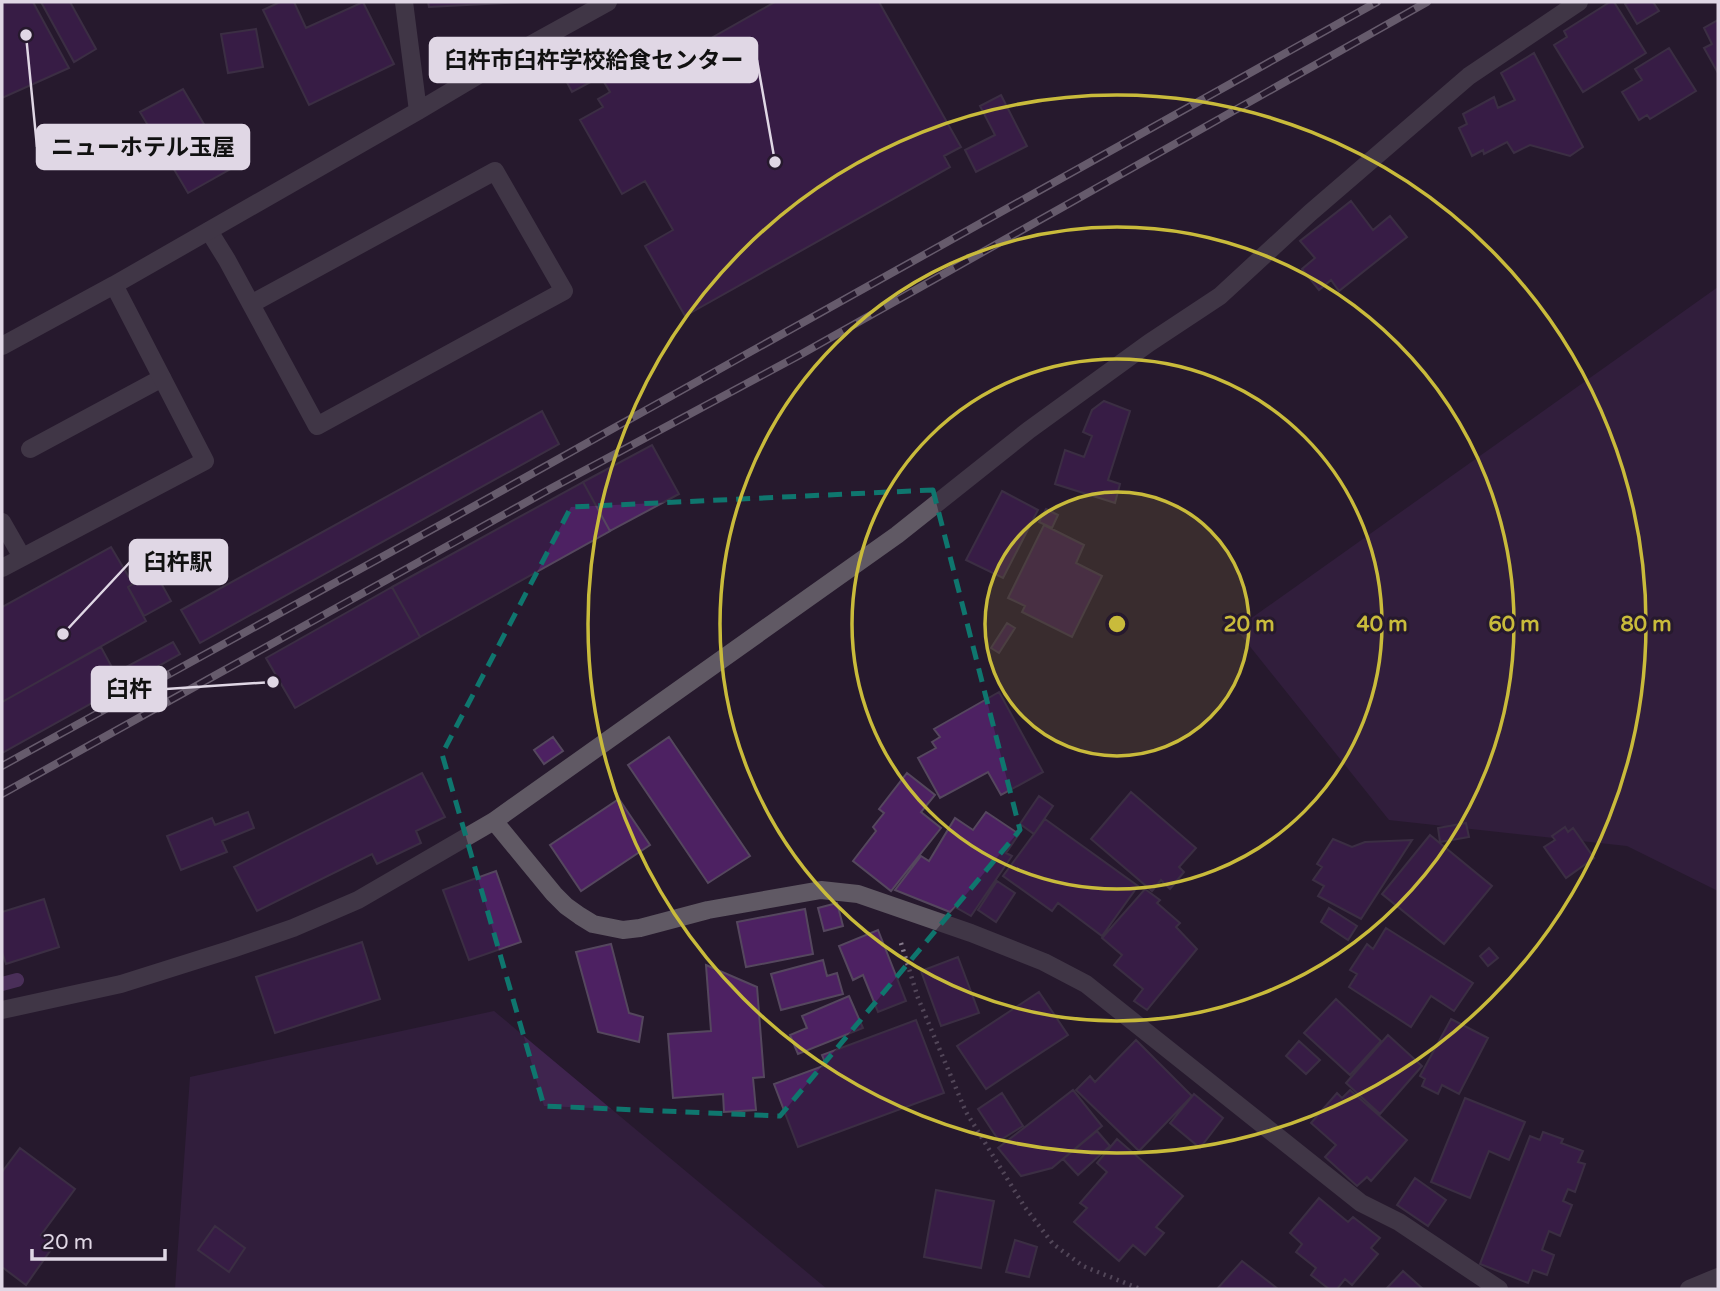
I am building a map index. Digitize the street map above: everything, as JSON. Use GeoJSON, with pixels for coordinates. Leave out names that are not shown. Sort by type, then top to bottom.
{"type":"FeatureCollection","features":[{"type":"Feature","properties":{"kind":"street"},"geometry":{"type":"LineString","coordinates":[[404,2],[418,111]]}},
{"type":"Feature","properties":{"kind":"street"},"geometry":{"type":"LineString","coordinates":[[2,346],[114,285],[608,2]]}},
{"type":"Feature","properties":{"kind":"street"},"geometry":{"type":"LineString","coordinates":[[2,1010],[121,984],[293,928],[358,900],[494,821],[897,535],[1029,430],[1149,343],[1220,296],[1310,213],[1469,76],[1579,2]]}},
{"type":"Feature","properties":{"kind":"street"},"geometry":{"type":"LineString","coordinates":[[209,231],[317,426],[564,290],[495,171],[251,304]]}},
{"type":"Feature","properties":{"kind":"street"},"geometry":{"type":"LineString","coordinates":[[2,568],[205,461],[114,285]]}},
{"type":"Feature","properties":{"kind":"street"},"geometry":{"type":"LineString","coordinates":[[30,449],[162,378]]}},
{"type":"Feature","properties":{"kind":"street"},"geometry":{"type":"LineString","coordinates":[[2,522],[22,557]]}},
{"type":"Feature","properties":{"kind":"street"},"geometry":{"type":"LineString","coordinates":[[494,821],[566,906],[593,924],[608,928],[640,928],[708,910],[821,890],[858,894],[971,933],[1044,962],[1086,984],[1361,1203],[1399,1222],[1499,1289]]}},
{"type":"Feature","properties":{"kind":"street"},"geometry":{"type":"LineString","coordinates":[[1689,1289],[1718,1277]]}},
{"type":"Feature","properties":{"kind":"path"},"geometry":{"type":"LineString","coordinates":[[896,908],[896,929],[918,998],[966,1112],[1024,1206],[1054,1244],[1083,1266],[1139,1289]]}},
{"type":"Feature","properties":{"kind":"highlighted area"},"geometry":{"type":"Polygon","coordinates":[[[933,490],[1020,830],[780,1116],[544,1106],[442,754],[571,507],[933,490]]]}},
{"type":"Feature","properties":{"kind":"shaded area"},"geometry":{"type":"Polygon","coordinates":[[[1718,287],[1718,891],[1627,846],[1389,820],[1236,629],[1718,287]]]}},
{"type":"Feature","properties":{"kind":"shaded area"},"geometry":{"type":"Polygon","coordinates":[[[494,1011],[827,1289],[175,1289],[190,1077],[494,1011]]]}},
{"type":"Feature","properties":{"kind":"building"},"geometry":{"type":"Polygon","coordinates":[[[2,2],[33,2],[69,68],[2,98],[2,2]]]}},
{"type":"Feature","properties":{"kind":"building"},"geometry":{"type":"Polygon","coordinates":[[[41,2],[70,2],[96,49],[74,62],[41,2]]]}},
{"type":"Feature","properties":{"kind":"building"},"geometry":{"type":"Polygon","coordinates":[[[280,2],[294,2],[306,28],[363,2],[394,64],[309,105],[263,10],[280,2]]]}},
{"type":"Feature","properties":{"kind":"building"},"geometry":{"type":"Polygon","coordinates":[[[428,2],[524,2],[429,7],[428,2]]]}},
{"type":"Feature","properties":{"kind":"building"},"geometry":{"type":"Polygon","coordinates":[[[775,2],[879,2],[961,147],[944,156],[950,167],[685,316],[645,246],[673,230],[645,181],[622,194],[580,120],[603,107],[598,99],[610,92],[601,77],[666,40],[676,58],[775,2]]]}},
{"type":"Feature","properties":{"kind":"building"},"geometry":{"type":"Polygon","coordinates":[[[1614,2],[1646,53],[1583,92],[1554,45],[1567,37],[1564,31],[1614,2]]]}},
{"type":"Feature","properties":{"kind":"building"},"geometry":{"type":"Polygon","coordinates":[[[1653,2],[1659,11],[1637,24],[1625,4],[1653,2]]]}},
{"type":"Feature","properties":{"kind":"building"},"geometry":{"type":"Polygon","coordinates":[[[1718,20],[1718,73],[1704,48],[1712,44],[1704,28],[1718,20]]]}},
{"type":"Feature","properties":{"kind":"building"},"geometry":{"type":"Polygon","coordinates":[[[256,29],[263,67],[228,73],[221,34],[256,29]]]}},
{"type":"Feature","properties":{"kind":"building"},"geometry":{"type":"Polygon","coordinates":[[[571,46],[583,69],[592,64],[600,77],[572,92],[553,56],[571,46]]]}},
{"type":"Feature","properties":{"kind":"building"},"geometry":{"type":"Polygon","coordinates":[[[1669,48],[1696,91],[1650,119],[1647,115],[1639,120],[1622,92],[1642,80],[1635,69],[1669,48]]]}},
{"type":"Feature","properties":{"kind":"building"},"geometry":{"type":"Polygon","coordinates":[[[1534,53],[1583,147],[1570,156],[1530,145],[1514,153],[1507,142],[1484,154],[1483,150],[1472,156],[1459,128],[1467,124],[1463,114],[1494,97],[1498,108],[1515,100],[1501,73],[1534,53]]]}},
{"type":"Feature","properties":{"kind":"building"},"geometry":{"type":"Polygon","coordinates":[[[183,89],[211,136],[217,133],[234,167],[188,193],[140,112],[183,89]]]}},
{"type":"Feature","properties":{"kind":"building"},"geometry":{"type":"Polygon","coordinates":[[[1001,95],[1027,146],[976,172],[965,150],[995,135],[980,106],[1001,95]]]}},
{"type":"Feature","properties":{"kind":"building"},"geometry":{"type":"Polygon","coordinates":[[[1351,201],[1373,230],[1390,216],[1407,237],[1339,291],[1331,280],[1319,290],[1302,269],[1315,258],[1300,241],[1351,201]]]}},
{"type":"Feature","properties":{"kind":"building"},"geometry":{"type":"Polygon","coordinates":[[[1104,401],[1130,411],[1108,480],[1120,484],[1115,503],[1055,484],[1065,450],[1084,457],[1092,436],[1083,432],[1092,410],[1104,401]]]}},
{"type":"Feature","properties":{"kind":"building"},"geometry":{"type":"Polygon","coordinates":[[[542,411],[559,444],[200,643],[181,610],[542,411]]]}},
{"type":"Feature","properties":{"kind":"building"},"geometry":{"type":"Polygon","coordinates":[[[652,445],[679,494],[610,531],[583,482],[652,445]]]}},
{"type":"Feature","properties":{"kind":"building"},"geometry":{"type":"Polygon","coordinates":[[[583,482],[610,531],[420,637],[392,587],[583,482]]]}},
{"type":"Feature","properties":{"kind":"building"},"geometry":{"type":"Polygon","coordinates":[[[1002,491],[1038,510],[1003,578],[966,560],[1002,491]]]}},
{"type":"Feature","properties":{"kind":"building"},"geometry":{"type":"Polygon","coordinates":[[[1046,509],[1058,515],[1052,528],[1039,522],[1046,509]]]}},
{"type":"Feature","properties":{"kind":"building"},"geometry":{"type":"Polygon","coordinates":[[[1044,525],[1084,545],[1076,563],[1102,576],[1072,637],[1022,612],[1025,606],[1008,598],[1044,525]]]}},
{"type":"Feature","properties":{"kind":"building"},"geometry":{"type":"Polygon","coordinates":[[[111,547],[133,584],[128,587],[146,621],[2,702],[2,607],[111,547]]]}},
{"type":"Feature","properties":{"kind":"building"},"geometry":{"type":"Polygon","coordinates":[[[151,565],[171,601],[144,616],[128,587],[133,584],[129,577],[151,565]]]}},
{"type":"Feature","properties":{"kind":"building"},"geometry":{"type":"Polygon","coordinates":[[[392,587],[420,637],[295,708],[266,658],[392,587]]]}},
{"type":"Feature","properties":{"kind":"building"},"geometry":{"type":"Polygon","coordinates":[[[1007,623],[1015,628],[999,653],[991,648],[1007,623]]]}},
{"type":"Feature","properties":{"kind":"building"},"geometry":{"type":"Polygon","coordinates":[[[173,642],[180,654],[2,753],[2,702],[101,647],[115,673],[173,642]]]}},
{"type":"Feature","properties":{"kind":"building"},"geometry":{"type":"Polygon","coordinates":[[[999,692],[1043,772],[1001,795],[988,772],[940,798],[918,758],[936,748],[932,742],[940,737],[934,729],[999,692]]]}},
{"type":"Feature","properties":{"kind":"building"},"geometry":{"type":"Polygon","coordinates":[[[553,737],[563,751],[544,764],[534,750],[553,737]]]}},
{"type":"Feature","properties":{"kind":"building"},"geometry":{"type":"Polygon","coordinates":[[[669,737],[750,856],[708,883],[628,765],[669,737]]]}},
{"type":"Feature","properties":{"kind":"building"},"geometry":{"type":"Polygon","coordinates":[[[422,773],[445,817],[416,831],[421,843],[377,864],[372,854],[257,911],[234,867],[422,773]]]}},
{"type":"Feature","properties":{"kind":"building"},"geometry":{"type":"Polygon","coordinates":[[[907,773],[935,795],[921,812],[941,828],[891,891],[853,861],[876,831],[873,827],[884,813],[879,809],[907,773]]]}},
{"type":"Feature","properties":{"kind":"building"},"geometry":{"type":"Polygon","coordinates":[[[1131,792],[1196,848],[1179,867],[1184,872],[1170,889],[1161,880],[1152,891],[1091,839],[1131,792]]]}},
{"type":"Feature","properties":{"kind":"building"},"geometry":{"type":"Polygon","coordinates":[[[1039,796],[1053,806],[1034,834],[1020,824],[1039,796]]]}},
{"type":"Feature","properties":{"kind":"building"},"geometry":{"type":"Polygon","coordinates":[[[619,799],[650,845],[581,891],[550,845],[619,799]]]}},
{"type":"Feature","properties":{"kind":"building"},"geometry":{"type":"Polygon","coordinates":[[[248,812],[254,828],[222,841],[227,852],[181,870],[167,836],[212,818],[215,825],[248,812]]]}},
{"type":"Feature","properties":{"kind":"building"},"geometry":{"type":"Polygon","coordinates":[[[986,812],[1019,834],[1006,853],[1012,856],[971,916],[955,907],[950,912],[895,890],[921,856],[929,861],[955,818],[973,830],[986,812]]]}},
{"type":"Feature","properties":{"kind":"building"},"geometry":{"type":"Polygon","coordinates":[[[1045,819],[1138,886],[1102,936],[1058,903],[1052,911],[1003,876],[1045,819]]]}},
{"type":"Feature","properties":{"kind":"building"},"geometry":{"type":"Polygon","coordinates":[[[1466,823],[1469,837],[1440,842],[1438,828],[1466,823]]]}},
{"type":"Feature","properties":{"kind":"building"},"geometry":{"type":"Polygon","coordinates":[[[1565,827],[1568,832],[1573,828],[1594,858],[1566,878],[1544,847],[1555,840],[1552,836],[1565,827]]]}},
{"type":"Feature","properties":{"kind":"building"},"geometry":{"type":"Polygon","coordinates":[[[1430,835],[1492,886],[1444,944],[1382,894],[1430,835]]]}},
{"type":"Feature","properties":{"kind":"building"},"geometry":{"type":"Polygon","coordinates":[[[1333,839],[1352,847],[1365,842],[1412,840],[1361,919],[1318,896],[1324,886],[1313,880],[1322,867],[1317,864],[1333,839]]]}},
{"type":"Feature","properties":{"kind":"building"},"geometry":{"type":"Polygon","coordinates":[[[496,871],[521,942],[469,960],[443,890],[496,871]]]}},
{"type":"Feature","properties":{"kind":"building"},"geometry":{"type":"Polygon","coordinates":[[[997,881],[1015,893],[996,922],[978,910],[997,881]]]}},
{"type":"Feature","properties":{"kind":"building"},"geometry":{"type":"Polygon","coordinates":[[[1145,889],[1160,900],[1157,903],[1180,923],[1176,927],[1197,949],[1147,1010],[1134,1001],[1143,989],[1114,965],[1122,955],[1102,938],[1145,889]]]}},
{"type":"Feature","properties":{"kind":"building"},"geometry":{"type":"Polygon","coordinates":[[[44,899],[59,947],[6,964],[2,952],[2,912],[44,899]]]}},
{"type":"Feature","properties":{"kind":"building"},"geometry":{"type":"Polygon","coordinates":[[[837,903],[843,926],[824,931],[818,908],[837,903]]]}},
{"type":"Feature","properties":{"kind":"building"},"geometry":{"type":"Polygon","coordinates":[[[1329,908],[1357,926],[1348,940],[1321,922],[1329,908]]]}},
{"type":"Feature","properties":{"kind":"building"},"geometry":{"type":"Polygon","coordinates":[[[805,909],[813,954],[746,967],[737,922],[805,909]]]}},
{"type":"Feature","properties":{"kind":"building"},"geometry":{"type":"Polygon","coordinates":[[[1386,928],[1473,983],[1454,1011],[1431,996],[1411,1027],[1349,987],[1357,974],[1350,970],[1367,944],[1373,949],[1386,928]]]}},
{"type":"Feature","properties":{"kind":"building"},"geometry":{"type":"Polygon","coordinates":[[[878,930],[906,1001],[878,1012],[863,975],[853,980],[839,946],[878,930]]]}},
{"type":"Feature","properties":{"kind":"building"},"geometry":{"type":"Polygon","coordinates":[[[362,942],[380,999],[275,1033],[256,977],[362,942]]]}},
{"type":"Feature","properties":{"kind":"building"},"geometry":{"type":"Polygon","coordinates":[[[611,944],[629,1013],[643,1017],[639,1042],[598,1032],[576,952],[611,944]]]}},
{"type":"Feature","properties":{"kind":"building"},"geometry":{"type":"Polygon","coordinates":[[[1489,948],[1498,958],[1488,966],[1480,956],[1489,948]]]}},
{"type":"Feature","properties":{"kind":"building"},"geometry":{"type":"Polygon","coordinates":[[[958,957],[979,1013],[941,1026],[921,971],[958,957]]]}},
{"type":"Feature","properties":{"kind":"building"},"geometry":{"type":"Polygon","coordinates":[[[823,960],[827,976],[837,973],[843,994],[781,1010],[771,974],[823,960]]]}},
{"type":"Feature","properties":{"kind":"building"},"geometry":{"type":"Polygon","coordinates":[[[706,965],[757,987],[764,1077],[753,1078],[756,1110],[724,1112],[723,1094],[673,1098],[668,1034],[711,1031],[706,965]]]}},
{"type":"Feature","properties":{"kind":"building"},"geometry":{"type":"Polygon","coordinates":[[[1039,992],[1068,1035],[986,1089],[957,1046],[1039,992]]]}},
{"type":"Feature","properties":{"kind":"building"},"geometry":{"type":"Polygon","coordinates":[[[849,996],[863,1028],[798,1054],[790,1035],[807,1028],[802,1016],[849,996]]]}},
{"type":"Feature","properties":{"kind":"building"},"geometry":{"type":"Polygon","coordinates":[[[1336,999],[1381,1041],[1350,1075],[1304,1033],[1336,999]]]}},
{"type":"Feature","properties":{"kind":"building"},"geometry":{"type":"Polygon","coordinates":[[[1451,1019],[1488,1038],[1459,1094],[1442,1085],[1438,1094],[1422,1086],[1425,1079],[1420,1076],[1451,1019]]]}},
{"type":"Feature","properties":{"kind":"building"},"geometry":{"type":"Polygon","coordinates":[[[916,1020],[944,1093],[798,1147],[774,1084],[826,1065],[822,1055],[916,1020]]]}},
{"type":"Feature","properties":{"kind":"building"},"geometry":{"type":"Polygon","coordinates":[[[1388,1035],[1422,1066],[1380,1114],[1346,1083],[1388,1035]]]}},
{"type":"Feature","properties":{"kind":"building"},"geometry":{"type":"Polygon","coordinates":[[[1136,1040],[1192,1096],[1139,1151],[1076,1090],[1090,1076],[1095,1082],[1136,1040]]]}},
{"type":"Feature","properties":{"kind":"building"},"geometry":{"type":"Polygon","coordinates":[[[1299,1041],[1320,1060],[1306,1074],[1286,1056],[1299,1041]]]}},
{"type":"Feature","properties":{"kind":"building"},"geometry":{"type":"Polygon","coordinates":[[[1073,1090],[1102,1126],[1052,1168],[1021,1176],[998,1148],[1073,1090]]]}},
{"type":"Feature","properties":{"kind":"building"},"geometry":{"type":"Polygon","coordinates":[[[1350,1090],[1407,1140],[1371,1181],[1367,1177],[1357,1186],[1325,1157],[1336,1145],[1311,1123],[1337,1093],[1342,1098],[1350,1090]]]}},
{"type":"Feature","properties":{"kind":"building"},"geometry":{"type":"Polygon","coordinates":[[[1002,1093],[1023,1126],[999,1141],[978,1109],[1002,1093]]]}},
{"type":"Feature","properties":{"kind":"building"},"geometry":{"type":"Polygon","coordinates":[[[1194,1094],[1223,1118],[1200,1148],[1170,1123],[1194,1094]]]}},
{"type":"Feature","properties":{"kind":"building"},"geometry":{"type":"Polygon","coordinates":[[[1465,1098],[1525,1122],[1509,1160],[1489,1151],[1470,1198],[1431,1182],[1465,1098]]]}},
{"type":"Feature","properties":{"kind":"building"},"geometry":{"type":"Polygon","coordinates":[[[1097,1131],[1110,1146],[1078,1175],[1063,1159],[1097,1131]]]}},
{"type":"Feature","properties":{"kind":"building"},"geometry":{"type":"Polygon","coordinates":[[[1543,1132],[1563,1139],[1561,1143],[1583,1151],[1578,1162],[1585,1164],[1575,1192],[1568,1189],[1563,1201],[1572,1205],[1560,1236],[1549,1231],[1542,1250],[1554,1255],[1547,1275],[1533,1270],[1528,1283],[1480,1264],[1530,1136],[1540,1140],[1543,1132]]]}},
{"type":"Feature","properties":{"kind":"building"},"geometry":{"type":"Polygon","coordinates":[[[1117,1139],[1183,1196],[1156,1227],[1164,1233],[1145,1255],[1133,1245],[1119,1261],[1074,1222],[1087,1208],[1080,1203],[1107,1172],[1097,1163],[1117,1139]]]}},
{"type":"Feature","properties":{"kind":"building"},"geometry":{"type":"Polygon","coordinates":[[[20,1148],[75,1189],[41,1235],[55,1244],[26,1285],[2,1267],[2,1172],[20,1148]]]}},
{"type":"Feature","properties":{"kind":"building"},"geometry":{"type":"Polygon","coordinates":[[[1415,1178],[1446,1200],[1428,1226],[1397,1205],[1415,1178]]]}},
{"type":"Feature","properties":{"kind":"building"},"geometry":{"type":"Polygon","coordinates":[[[936,1190],[994,1201],[981,1268],[924,1257],[936,1190]]]}},
{"type":"Feature","properties":{"kind":"building"},"geometry":{"type":"Polygon","coordinates":[[[1319,1198],[1348,1222],[1353,1217],[1380,1238],[1371,1248],[1378,1254],[1352,1285],[1345,1279],[1337,1289],[1329,1289],[1311,1275],[1316,1268],[1296,1252],[1302,1244],[1290,1233],[1319,1198]]]}},
{"type":"Feature","properties":{"kind":"building"},"geometry":{"type":"Polygon","coordinates":[[[215,1226],[245,1248],[229,1272],[198,1250],[215,1226]]]}},
{"type":"Feature","properties":{"kind":"building"},"geometry":{"type":"Polygon","coordinates":[[[1015,1240],[1037,1247],[1029,1277],[1006,1272],[1015,1240]]]}},
{"type":"Feature","properties":{"kind":"building"},"geometry":{"type":"Polygon","coordinates":[[[1242,1261],[1278,1289],[1217,1289],[1242,1261]]]}},
{"type":"Feature","properties":{"kind":"building"},"geometry":{"type":"Polygon","coordinates":[[[1403,1271],[1423,1289],[1386,1289],[1403,1271]]]}},
{"type":"Feature","properties":{"kind":"waterway"},"geometry":{"type":"LineString","coordinates":[[2,984],[17,980]]}},
{"type":"Feature","properties":{"kind":"railway"},"geometry":{"type":"LineString","coordinates":[[2,766],[451,519],[1377,2]]}},
{"type":"Feature","properties":{"kind":"railway"},"geometry":{"type":"LineString","coordinates":[[2,794],[550,489],[798,356],[1427,2]]}},
{"type":"Feature","properties":{"kind":"place","name":"ニューホテル玉屋"},"geometry":{"type":"Point","coordinates":[26,35]}},
{"type":"Feature","properties":{"kind":"place","name":"臼杵市臼杵学校給食センター"},"geometry":{"type":"Point","coordinates":[775,162]}},
{"type":"Feature","properties":{"kind":"place","name":"臼杵駅"},"geometry":{"type":"Point","coordinates":[63,634]}},
{"type":"Feature","properties":{"kind":"place","name":"臼杵"},"geometry":{"type":"Point","coordinates":[273,682]}}]}
